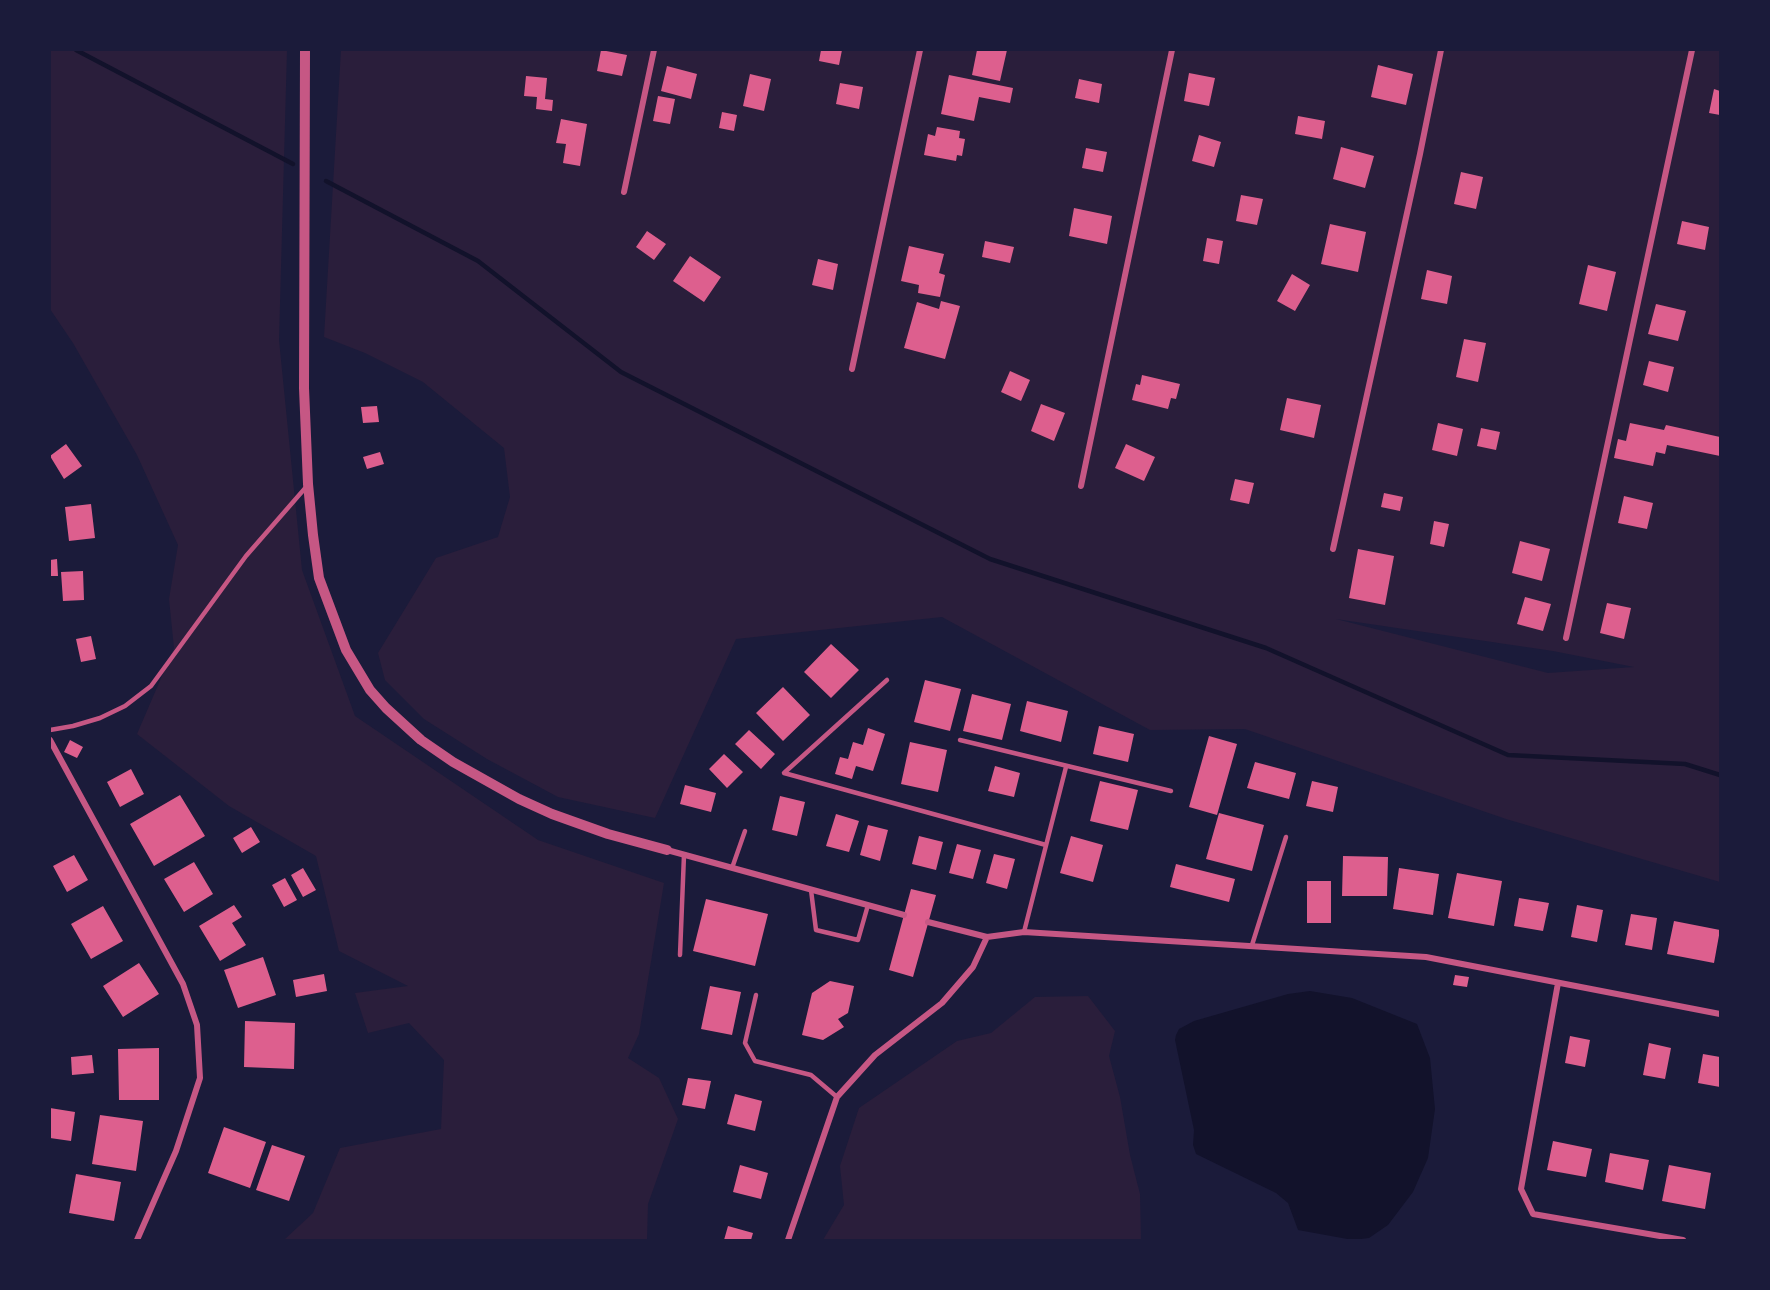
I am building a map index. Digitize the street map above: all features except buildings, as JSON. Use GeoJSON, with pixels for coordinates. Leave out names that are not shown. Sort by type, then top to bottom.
{"type":"FeatureCollection","features":[{"type":"Feature","properties":{"kind":"street"},"geometry":{"type":"LineString","coordinates":[[305,50],[304,388],[308,484],[317,568],[326,601],[346,650],[357,670],[386,708],[421,740],[453,762],[519,799],[580,824],[904,915]]}},
{"type":"Feature","properties":{"kind":"street"},"geometry":{"type":"LineString","coordinates":[[624,192],[654,50]]}},
{"type":"Feature","properties":{"kind":"street"},"geometry":{"type":"LineString","coordinates":[[852,369],[920,50]]}},
{"type":"Feature","properties":{"kind":"street"},"geometry":{"type":"LineString","coordinates":[[1081,486],[1172,50]]}},
{"type":"Feature","properties":{"kind":"street"},"geometry":{"type":"LineString","coordinates":[[1333,549],[1441,50]]}},
{"type":"Feature","properties":{"kind":"street"},"geometry":{"type":"LineString","coordinates":[[1566,638],[1692,50]]}},
{"type":"Feature","properties":{"kind":"street"},"geometry":{"type":"LineString","coordinates":[[50,740],[183,984],[197,1024],[200,1078],[176,1151],[137,1240]]}},
{"type":"Feature","properties":{"kind":"street"},"geometry":{"type":"LineString","coordinates":[[928,922],[987,937],[1024,932],[1426,957],[1720,1014]]}},
{"type":"Feature","properties":{"kind":"street"},"geometry":{"type":"LineString","coordinates":[[788,1240],[837,1097],[875,1055],[942,1004],[973,968],[987,937]]}},
{"type":"Feature","properties":{"kind":"street"},"geometry":{"type":"LineString","coordinates":[[1558,983],[1521,1189],[1533,1214],[1683,1240]]}},
{"type":"Feature","properties":{"kind":"lane"},"geometry":{"type":"LineString","coordinates":[[50,730],[100,718],[125,706],[151,686],[246,556],[308,484]]}},
{"type":"Feature","properties":{"kind":"lane"},"geometry":{"type":"LineString","coordinates":[[887,680],[784,773],[1046,845]]}},
{"type":"Feature","properties":{"kind":"lane"},"geometry":{"type":"LineString","coordinates":[[960,740],[1171,791]]}},
{"type":"Feature","properties":{"kind":"lane"},"geometry":{"type":"LineString","coordinates":[[1024,932],[1066,767]]}},
{"type":"Feature","properties":{"kind":"lane"},"geometry":{"type":"LineString","coordinates":[[732,868],[745,831]]}},
{"type":"Feature","properties":{"kind":"lane"},"geometry":{"type":"LineString","coordinates":[[1252,945],[1286,837]]}},
{"type":"Feature","properties":{"kind":"lane"},"geometry":{"type":"LineString","coordinates":[[680,955],[684,855]]}},
{"type":"Feature","properties":{"kind":"lane"},"geometry":{"type":"LineString","coordinates":[[811,890],[816,930],[858,940],[868,905]]}},
{"type":"Feature","properties":{"kind":"lane"},"geometry":{"type":"LineString","coordinates":[[756,995],[745,1043],[755,1061],[811,1075],[837,1097]]}},
{"type":"Feature","properties":{"kind":"shaded area"},"geometry":{"type":"Polygon","coordinates":[[[50,50],[287,50],[279,340],[302,570],[355,716],[538,840],[664,883],[639,1034],[628,1058],[659,1078],[678,1119],[648,1204],[647,1240],[284,1240],[313,1213],[340,1148],[441,1129],[444,1060],[409,1023],[368,1033],[355,993],[408,986],[339,951],[316,856],[229,806],[137,734],[174,648],[169,599],[178,545],[137,455],[73,343],[50,309],[50,50]]]}},
{"type":"Feature","properties":{"kind":"shaded area"},"geometry":{"type":"Polygon","coordinates":[[[341,50],[1720,50],[1720,882],[1506,819],[1245,729],[1150,730],[942,617],[736,639],[655,818],[558,797],[487,759],[424,719],[385,680],[378,653],[436,558],[498,537],[510,497],[504,448],[423,382],[365,353],[324,337],[341,50]],[[1336,619],[1548,673],[1634,667],[1553,651],[1336,619]]]}},
{"type":"Feature","properties":{"kind":"shaded area"},"geometry":{"type":"Polygon","coordinates":[[[1310,991],[1352,998],[1417,1024],[1430,1058],[1435,1109],[1428,1158],[1413,1192],[1388,1225],[1369,1238],[1353,1240],[1298,1230],[1288,1203],[1276,1193],[1196,1154],[1193,1145],[1194,1130],[1175,1040],[1179,1029],[1194,1021],[1288,994],[1310,991]]]}},
{"type":"Feature","properties":{"kind":"shaded area"},"geometry":{"type":"Polygon","coordinates":[[[1088,996],[1115,1031],[1109,1056],[1140,1194],[1141,1240],[823,1240],[844,1205],[840,1166],[859,1108],[957,1041],[991,1033],[1035,997],[1088,996]]]}},
{"type":"Feature","properties":{"kind":"waterway"},"geometry":{"type":"LineString","coordinates":[[76,50],[293,164]]}},
{"type":"Feature","properties":{"kind":"waterway"},"geometry":{"type":"LineString","coordinates":[[326,181],[478,261],[621,372],[990,559],[1266,648],[1508,755],[1685,764],[1720,775]]}}]}
